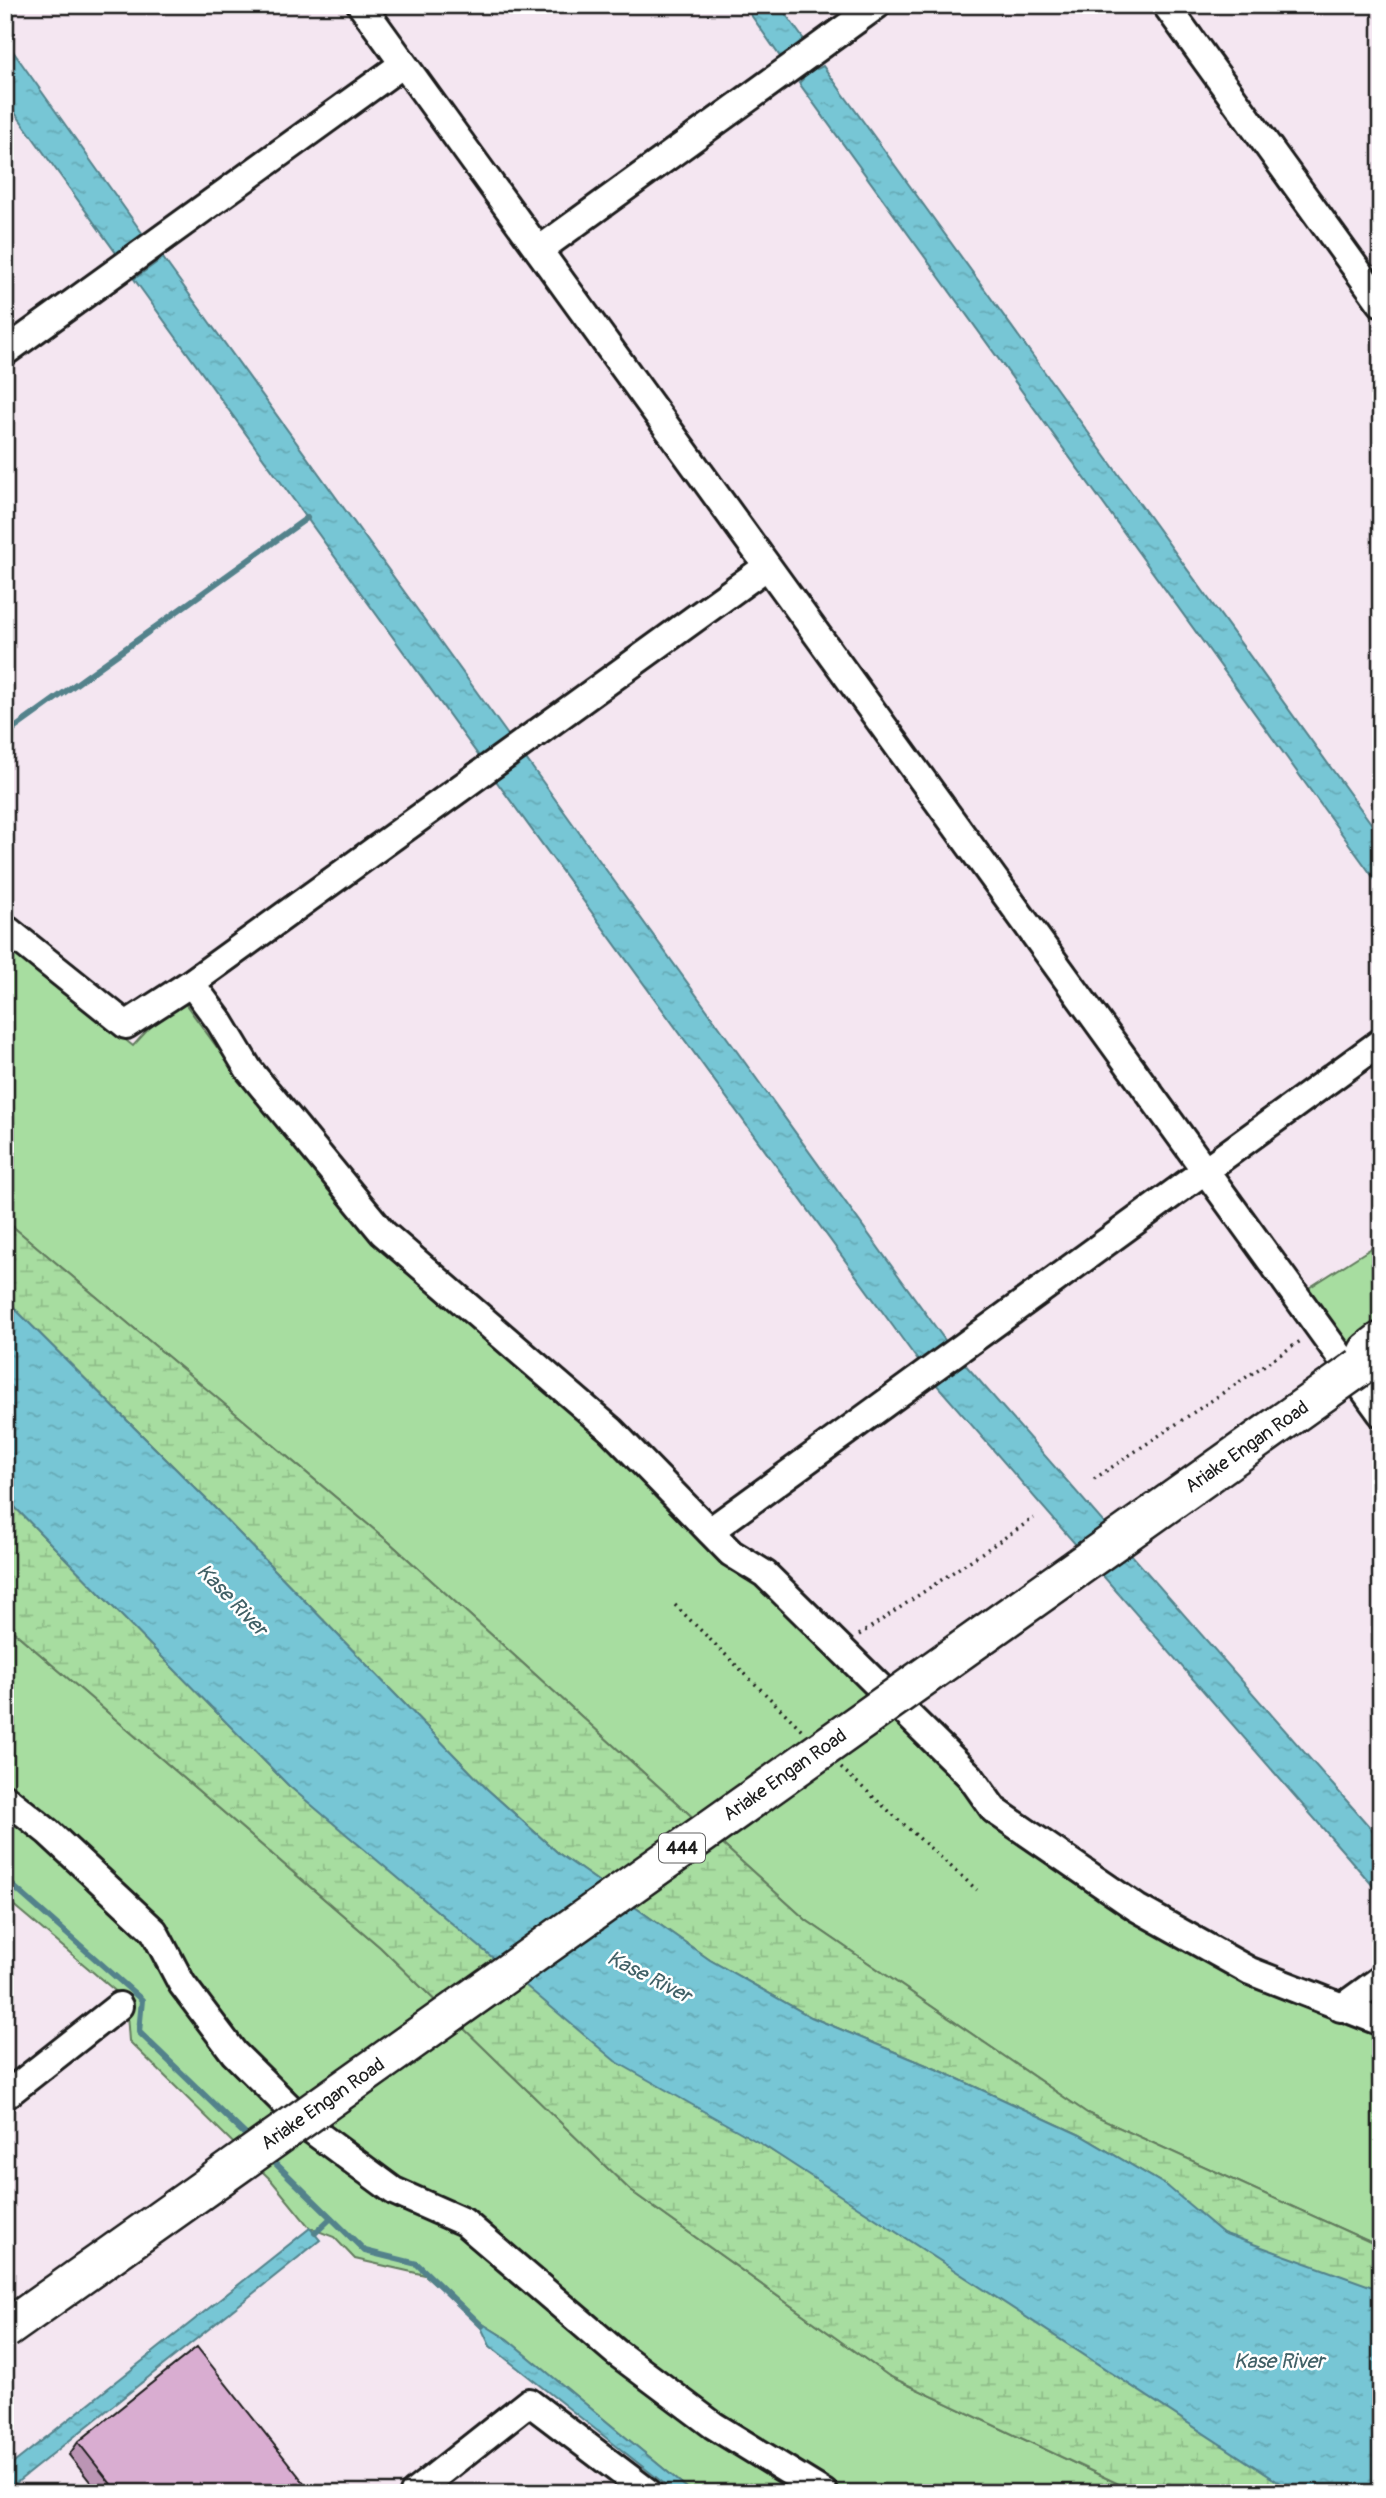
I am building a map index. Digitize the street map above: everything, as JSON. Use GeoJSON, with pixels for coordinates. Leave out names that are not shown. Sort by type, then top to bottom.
{"type":"FeatureCollection","features":[{"type":"Feature","properties":{"kind":"highway","name":"Ariake Engan Road"},"geometry":{"type":"LineString","coordinates":[[5,2330],[1374,1356]]}},
{"type":"Feature","properties":{"kind":"street"},"geometry":{"type":"LineString","coordinates":[[361,5],[1381,1413]]}},
{"type":"Feature","properties":{"kind":"street"},"geometry":{"type":"LineString","coordinates":[[539,250],[877,5]]}},
{"type":"Feature","properties":{"kind":"street"},"geometry":{"type":"LineString","coordinates":[[1166,5],[1381,303]]}},
{"type":"Feature","properties":{"kind":"street"},"geometry":{"type":"LineString","coordinates":[[5,352],[403,64]]}},
{"type":"Feature","properties":{"kind":"street"},"geometry":{"type":"LineString","coordinates":[[5,928],[126,1025],[191,983],[766,567]]}},
{"type":"Feature","properties":{"kind":"street"},"geometry":{"type":"LineString","coordinates":[[191,983],[220,1022],[249,1070],[383,1233],[611,1430],[731,1553],[765,1574],[970,1776],[994,1810],[1137,1908],[1250,1971],[1381,2022]]}},
{"type":"Feature","properties":{"kind":"street"},"geometry":{"type":"LineString","coordinates":[[710,1531],[1190,1184],[1203,1169],[1381,1042]]}},
{"type":"Feature","properties":{"kind":"street"},"geometry":{"type":"LineString","coordinates":[[5,1798],[48,1832],[154,1931],[182,1984],[234,2053],[313,2131],[394,2191],[464,2222],[617,2353],[713,2425],[824,2493]]}},
{"type":"Feature","properties":{"kind":"street"},"geometry":{"type":"LineString","coordinates":[[1341,2008],[1381,1979]]}},
{"type":"Feature","properties":{"kind":"street"},"geometry":{"type":"LineString","coordinates":[[5,2096],[118,2006]]}},
{"type":"Feature","properties":{"kind":"street"},"geometry":{"type":"LineString","coordinates":[[414,2493],[529,2402],[649,2493]]}},
{"type":"Feature","properties":{"kind":"path"},"geometry":{"type":"LineString","coordinates":[[1094,1479],[1319,1329]]}},
{"type":"Feature","properties":{"kind":"path"},"geometry":{"type":"LineString","coordinates":[[840,1648],[1034,1518]]}},
{"type":"Feature","properties":{"kind":"green space"},"geometry":{"type":"Polygon","coordinates":[[[5,943],[133,1046],[154,1023],[184,1002],[251,1094],[378,1245],[758,1578],[993,1815],[1381,2032],[1381,2247],[1087,2113],[806,1920],[389,1542],[5,1220],[5,943]]]}},
{"type":"Feature","properties":{"kind":"green space"},"geometry":{"type":"Polygon","coordinates":[[[5,1220],[389,1542],[806,1920],[1087,2113],[1381,2247],[1381,2363],[1272,2293],[1167,2186],[1080,2135],[943,2072],[811,2017],[710,1960],[558,1853],[487,1789],[207,1500],[5,1299],[5,1220]]]}},
{"type":"Feature","properties":{"kind":"green space"},"geometry":{"type":"Polygon","coordinates":[[[1381,1242],[1381,1325],[1348,1350],[1304,1291],[1381,1242]]]}},
{"type":"Feature","properties":{"kind":"green space"},"geometry":{"type":"Polygon","coordinates":[[[5,1497],[289,1786],[763,2145],[1314,2493],[1138,2493],[889,2376],[631,2191],[380,1947],[5,1624],[5,1497]]]}},
{"type":"Feature","properties":{"kind":"green space"},"geometry":{"type":"Polygon","coordinates":[[[5,1624],[380,1947],[631,2191],[889,2376],[1138,2493],[693,2493],[507,2339],[478,2321],[425,2275],[355,2259],[334,2237],[310,2228],[271,2180],[129,2041],[126,2000],[5,1898],[5,1624]]]}},
{"type":"Feature","properties":{"kind":"water"},"geometry":{"type":"Polygon","coordinates":[[[744,5],[779,5],[805,41],[802,43],[817,69],[823,66],[1381,837],[1381,888],[799,83],[803,79],[785,55],[781,58],[744,5]]]}},
{"type":"Feature","properties":{"kind":"water"},"geometry":{"type":"Polygon","coordinates":[[[5,40],[145,237],[119,257],[5,99],[5,40]]]}},
{"type":"Feature","properties":{"kind":"water"},"geometry":{"type":"Polygon","coordinates":[[[163,258],[510,738],[481,759],[134,279],[163,258]]]}},
{"type":"Feature","properties":{"kind":"water"},"geometry":{"type":"Polygon","coordinates":[[[524,756],[947,1343],[919,1362],[494,778],[524,756]]]}},
{"type":"Feature","properties":{"kind":"water","name":"Kase River"},"geometry":{"type":"Polygon","coordinates":[[[5,1299],[207,1500],[487,1789],[558,1853],[710,1960],[811,2017],[943,2072],[1080,2135],[1167,2186],[1223,2233],[1381,2290],[1381,2493],[1295,2493],[763,2145],[615,2061],[289,1786],[5,1497],[5,1299]]]}},
{"type":"Feature","properties":{"kind":"water"},"geometry":{"type":"Polygon","coordinates":[[[963,1362],[1381,1840],[1381,1895],[935,1383],[963,1362]]]}},
{"type":"Feature","properties":{"kind":"water"},"geometry":{"type":"Polygon","coordinates":[[[310,2228],[320,2240],[5,2492],[5,2470],[310,2228]]]}},
{"type":"Feature","properties":{"kind":"water"},"geometry":{"type":"Polygon","coordinates":[[[478,2321],[507,2339],[693,2493],[676,2493],[490,2346],[478,2321]]]}},
{"type":"Feature","properties":{"kind":"building"},"geometry":{"type":"Polygon","coordinates":[[[197,2347],[312,2493],[118,2493],[78,2442],[197,2347]]]}},
{"type":"Feature","properties":{"kind":"waterway"},"geometry":{"type":"LineString","coordinates":[[5,735],[307,518]]}},
{"type":"Feature","properties":{"kind":"waterway"},"geometry":{"type":"LineString","coordinates":[[5,1879],[142,2000],[139,2032],[252,2141]]}},
{"type":"Feature","properties":{"kind":"waterway"},"geometry":{"type":"LineString","coordinates":[[268,2156],[365,2251],[417,2264],[482,2326]]}},
{"type":"Feature","properties":{"kind":"waterway"},"geometry":{"type":"LineString","coordinates":[[315,2233],[331,2218]]}}]}
